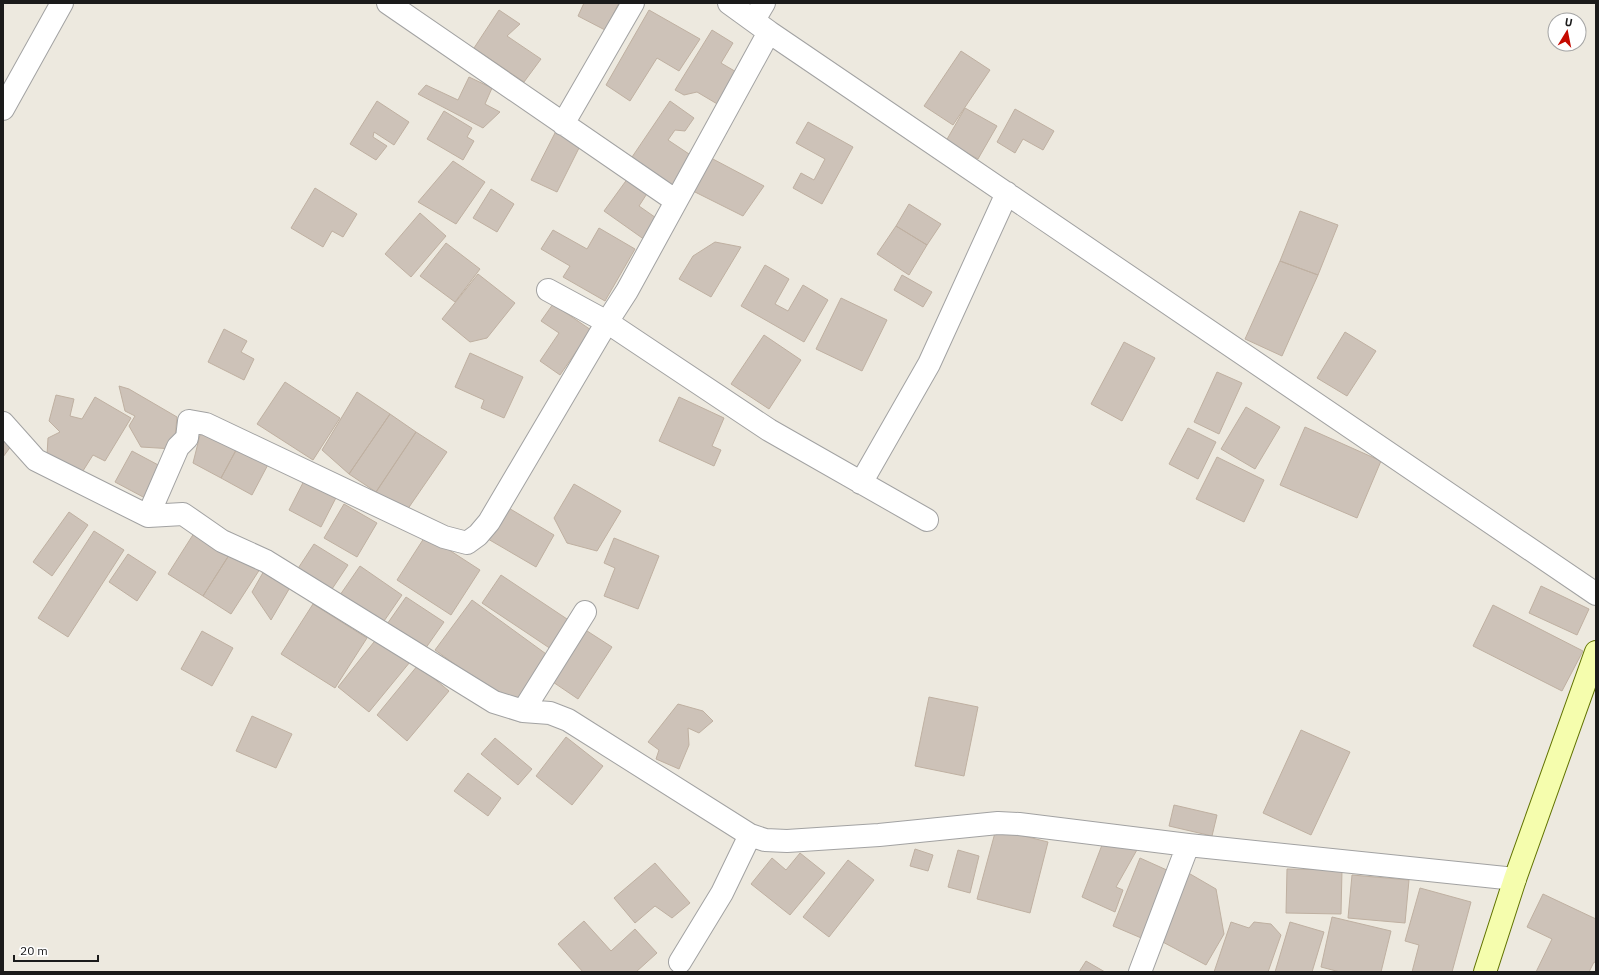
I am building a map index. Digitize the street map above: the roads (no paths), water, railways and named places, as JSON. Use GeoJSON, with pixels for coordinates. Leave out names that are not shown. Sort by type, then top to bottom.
{"type":"FeatureCollection","features":[{"type":"Feature","properties":{"kind":"street"},"geometry":{"type":"LineString","coordinates":[[3,109],[62,3]]}},
{"type":"Feature","properties":{"kind":"street"},"geometry":{"type":"LineString","coordinates":[[388,3],[676,201]]}},
{"type":"Feature","properties":{"kind":"street"},"geometry":{"type":"LineString","coordinates":[[563,124],[633,3]]}},
{"type":"Feature","properties":{"kind":"street"},"geometry":{"type":"LineString","coordinates":[[729,3],[762,18],[1007,193],[1596,594]]}},
{"type":"Feature","properties":{"kind":"street"},"geometry":{"type":"LineString","coordinates":[[148,516],[178,447],[187,438],[189,421],[206,424],[444,537],[467,543],[478,535],[489,522],[606,322],[627,291],[676,201],[762,18]]}},
{"type":"Feature","properties":{"kind":"street"},"geometry":{"type":"LineString","coordinates":[[861,483],[929,364],[1007,193]]}},
{"type":"Feature","properties":{"kind":"street"},"geometry":{"type":"LineString","coordinates":[[548,290],[606,322],[769,430],[927,520]]}},
{"type":"Feature","properties":{"kind":"street"},"geometry":{"type":"LineString","coordinates":[[3,423],[36,460],[148,516],[182,514],[222,541],[266,561],[494,702],[523,711],[550,713],[568,720],[750,835],[766,840],[787,841],[879,836],[998,823],[1019,824],[1188,845],[1515,879]]}},
{"type":"Feature","properties":{"kind":"street"},"geometry":{"type":"LineString","coordinates":[[523,711],[585,612]]}},
{"type":"Feature","properties":{"kind":"street"},"geometry":{"type":"LineString","coordinates":[[1485,972],[1515,879],[1596,652]]}},
{"type":"Feature","properties":{"kind":"street"},"geometry":{"type":"LineString","coordinates":[[680,962],[722,894],[750,835]]}},
{"type":"Feature","properties":{"kind":"street"},"geometry":{"type":"LineString","coordinates":[[1140,972],[1188,845]]}}]}
